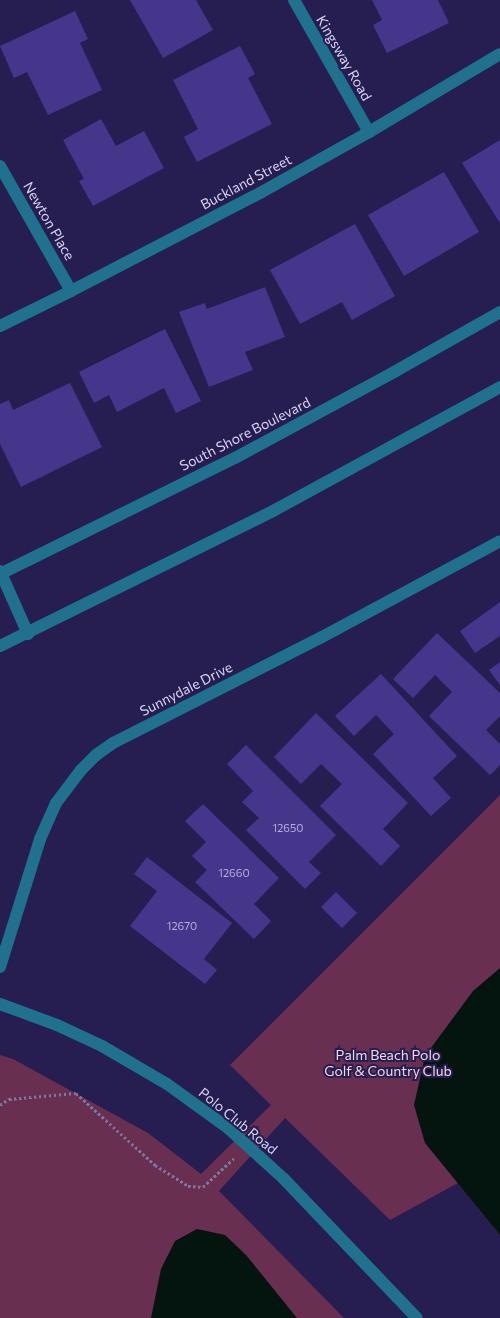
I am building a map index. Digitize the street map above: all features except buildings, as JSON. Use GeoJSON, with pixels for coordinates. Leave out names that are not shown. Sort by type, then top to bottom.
{"type":"FeatureCollection","features":[{"type":"Feature","properties":{"kind":"street","name":"Kingsway Road"},"geometry":{"type":"LineString","coordinates":[[294,0],[369,132]]}},
{"type":"Feature","properties":{"kind":"street","name":"Buckland Street"},"geometry":{"type":"LineString","coordinates":[[0,326],[72,291],[260,193],[369,132],[500,54]]}},
{"type":"Feature","properties":{"kind":"street","name":"Newton Place"},"geometry":{"type":"LineString","coordinates":[[0,166],[72,291]]}},
{"type":"Feature","properties":{"kind":"street","name":"South Shore Boulevard"},"geometry":{"type":"LineString","coordinates":[[0,573],[235,458],[500,312]]}},
{"type":"Feature","properties":{"kind":"street"},"geometry":{"type":"LineString","coordinates":[[0,646],[28,634],[273,511],[500,387]]}},
{"type":"Feature","properties":{"kind":"street","name":"Sunnydale Drive"},"geometry":{"type":"LineString","coordinates":[[0,967],[40,839],[56,803],[81,770],[96,755],[113,743],[322,637],[500,541]]}},
{"type":"Feature","properties":{"kind":"street"},"geometry":{"type":"LineString","coordinates":[[0,573],[28,634]]}},
{"type":"Feature","properties":{"kind":"street","name":"Polo Club Road"},"geometry":{"type":"LineString","coordinates":[[0,1004],[57,1025],[102,1046],[167,1084],[228,1128],[284,1178],[416,1318]]}},
{"type":"Feature","properties":{"kind":"path"},"geometry":{"type":"LineString","coordinates":[[0,1105],[9,1098],[76,1093],[155,1164],[188,1186],[203,1187],[235,1156]]}},
{"type":"Feature","properties":{"kind":"green space","name":"Palm Beach Polo Golf & Country Club"},"geometry":{"type":"Polygon","coordinates":[[[500,795],[500,1235],[458,1183],[390,1220],[285,1118],[219,1191],[344,1318],[0,1318],[0,1055],[13,1059],[148,1133],[201,1174],[271,1105],[230,1065],[500,795]]]}},
{"type":"Feature","properties":{"kind":"shaded area"},"geometry":{"type":"Polygon","coordinates":[[[500,968],[500,1235],[425,1143],[414,1105],[425,1056],[473,991],[500,968]]]}},
{"type":"Feature","properties":{"kind":"shaded area"},"geometry":{"type":"Polygon","coordinates":[[[197,1229],[225,1235],[246,1255],[297,1318],[151,1318],[161,1269],[175,1241],[197,1229]]]}}]}
